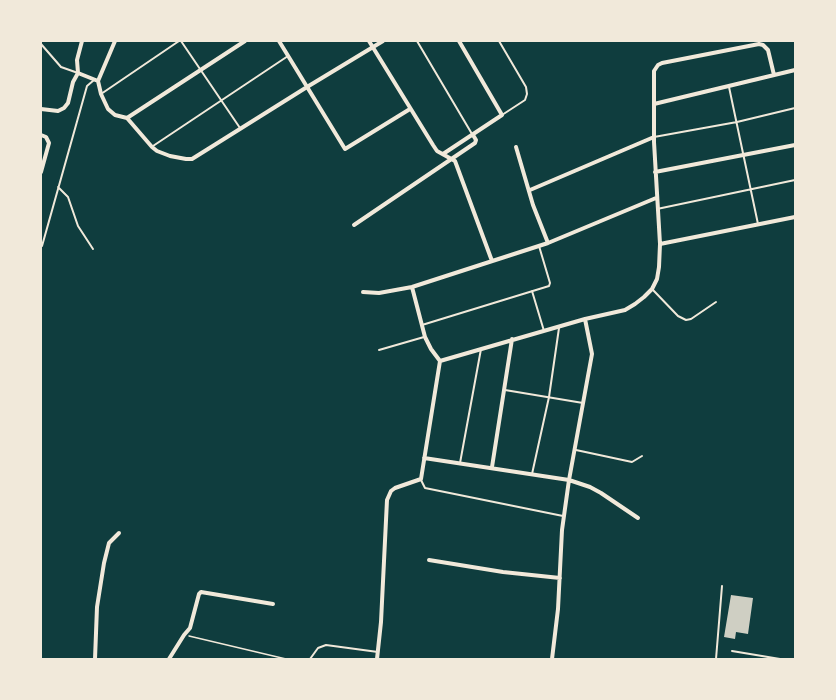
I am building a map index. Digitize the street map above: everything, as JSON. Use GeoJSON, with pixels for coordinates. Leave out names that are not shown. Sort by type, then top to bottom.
{"type":"FeatureCollection","features":[{"type":"Feature","properties":{"kind":"street"},"geometry":{"type":"LineString","coordinates":[[41,109],[58,111],[64,108],[68,103],[73,82],[78,73],[76,60],[82,41]]}},
{"type":"Feature","properties":{"kind":"street"},"geometry":{"type":"LineString","coordinates":[[115,41],[96,80],[101,94],[110,111],[127,118],[157,151],[186,160],[192,159],[307,86],[383,41]]}},
{"type":"Feature","properties":{"kind":"street"},"geometry":{"type":"LineString","coordinates":[[127,118],[245,41]]}},
{"type":"Feature","properties":{"kind":"street"},"geometry":{"type":"LineString","coordinates":[[279,41],[345,149],[410,109]]}},
{"type":"Feature","properties":{"kind":"street"},"geometry":{"type":"LineString","coordinates":[[369,41],[433,146],[437,151],[453,159],[456,164],[492,261]]}},
{"type":"Feature","properties":{"kind":"street"},"geometry":{"type":"LineString","coordinates":[[443,154],[502,115],[459,41]]}},
{"type":"Feature","properties":{"kind":"street"},"geometry":{"type":"LineString","coordinates":[[440,360],[544,330],[625,310],[635,304],[652,289],[657,279],[660,244],[655,172],[654,71],[658,65],[662,63],[759,44],[763,45],[768,50],[774,75]]}},
{"type":"Feature","properties":{"kind":"street"},"geometry":{"type":"LineString","coordinates":[[654,104],[795,70]]}},
{"type":"Feature","properties":{"kind":"street"},"geometry":{"type":"LineString","coordinates":[[78,73],[96,80]]}},
{"type":"Feature","properties":{"kind":"street"},"geometry":{"type":"LineString","coordinates":[[41,135],[46,137],[49,143],[41,172]]}},
{"type":"Feature","properties":{"kind":"street"},"geometry":{"type":"LineString","coordinates":[[354,225],[476,142],[473,135]]}},
{"type":"Feature","properties":{"kind":"street"},"geometry":{"type":"LineString","coordinates":[[530,190],[654,137]]}},
{"type":"Feature","properties":{"kind":"street"},"geometry":{"type":"LineString","coordinates":[[655,172],[795,145]]}},
{"type":"Feature","properties":{"kind":"street"},"geometry":{"type":"LineString","coordinates":[[516,147],[533,204],[548,243]]}},
{"type":"Feature","properties":{"kind":"street"},"geometry":{"type":"LineString","coordinates":[[363,292],[379,293],[412,287],[548,243],[656,198]]}},
{"type":"Feature","properties":{"kind":"street"},"geometry":{"type":"LineString","coordinates":[[660,244],[795,217]]}},
{"type":"Feature","properties":{"kind":"street"},"geometry":{"type":"LineString","coordinates":[[377,659],[381,622],[387,500],[391,491],[395,488],[421,480],[440,360],[431,349],[425,337],[412,287]]}},
{"type":"Feature","properties":{"kind":"street"},"geometry":{"type":"LineString","coordinates":[[552,659],[558,609],[562,530],[574,450],[592,354],[585,319]]}},
{"type":"Feature","properties":{"kind":"street"},"geometry":{"type":"LineString","coordinates":[[492,467],[512,339]]}},
{"type":"Feature","properties":{"kind":"street"},"geometry":{"type":"LineString","coordinates":[[424,458],[492,467],[569,480],[590,487],[601,493],[638,518]]}},
{"type":"Feature","properties":{"kind":"street"},"geometry":{"type":"LineString","coordinates":[[95,659],[97,608],[104,563],[108,543],[119,533]]}},
{"type":"Feature","properties":{"kind":"street"},"geometry":{"type":"LineString","coordinates":[[429,560],[503,572],[560,578]]}},
{"type":"Feature","properties":{"kind":"street"},"geometry":{"type":"LineString","coordinates":[[169,659],[190,628],[198,594],[201,592],[273,604]]}},
{"type":"Feature","properties":{"kind":"lane"},"geometry":{"type":"LineString","coordinates":[[101,94],[180,41],[241,129]]}},
{"type":"Feature","properties":{"kind":"lane"},"geometry":{"type":"LineString","coordinates":[[417,41],[473,135]]}},
{"type":"Feature","properties":{"kind":"lane"},"geometry":{"type":"LineString","coordinates":[[499,41],[526,87],[527,94],[525,100],[502,115]]}},
{"type":"Feature","properties":{"kind":"lane"},"geometry":{"type":"LineString","coordinates":[[41,44],[61,67],[78,73]]}},
{"type":"Feature","properties":{"kind":"lane"},"geometry":{"type":"LineString","coordinates":[[152,147],[288,56]]}},
{"type":"Feature","properties":{"kind":"lane"},"geometry":{"type":"LineString","coordinates":[[42,246],[87,86],[96,80]]}},
{"type":"Feature","properties":{"kind":"lane"},"geometry":{"type":"LineString","coordinates":[[729,86],[758,225]]}},
{"type":"Feature","properties":{"kind":"lane"},"geometry":{"type":"LineString","coordinates":[[654,137],[737,122],[795,108]]}},
{"type":"Feature","properties":{"kind":"lane"},"geometry":{"type":"LineString","coordinates":[[657,210],[795,180]]}},
{"type":"Feature","properties":{"kind":"lane"},"geometry":{"type":"LineString","coordinates":[[58,187],[68,197],[78,226],[93,249]]}},
{"type":"Feature","properties":{"kind":"lane"},"geometry":{"type":"LineString","coordinates":[[422,325],[547,287],[550,284],[539,246]]}},
{"type":"Feature","properties":{"kind":"lane"},"geometry":{"type":"LineString","coordinates":[[652,289],[678,316],[686,320],[691,319],[716,302]]}},
{"type":"Feature","properties":{"kind":"lane"},"geometry":{"type":"LineString","coordinates":[[532,292],[544,330]]}},
{"type":"Feature","properties":{"kind":"lane"},"geometry":{"type":"LineString","coordinates":[[532,474],[549,397],[559,326]]}},
{"type":"Feature","properties":{"kind":"lane"},"geometry":{"type":"LineString","coordinates":[[379,350],[425,337]]}},
{"type":"Feature","properties":{"kind":"lane"},"geometry":{"type":"LineString","coordinates":[[460,463],[481,348]]}},
{"type":"Feature","properties":{"kind":"lane"},"geometry":{"type":"LineString","coordinates":[[504,389],[583,403]]}},
{"type":"Feature","properties":{"kind":"lane"},"geometry":{"type":"LineString","coordinates":[[574,450],[632,462],[642,456]]}},
{"type":"Feature","properties":{"kind":"lane"},"geometry":{"type":"LineString","coordinates":[[421,480],[425,488],[564,516]]}},
{"type":"Feature","properties":{"kind":"lane"},"geometry":{"type":"LineString","coordinates":[[716,659],[722,586]]}},
{"type":"Feature","properties":{"kind":"lane"},"geometry":{"type":"LineString","coordinates":[[310,659],[318,648],[326,645],[378,652]]}},
{"type":"Feature","properties":{"kind":"lane"},"geometry":{"type":"LineString","coordinates":[[732,652],[780,659]]}},
{"type":"Feature","properties":{"kind":"path"},"geometry":{"type":"LineString","coordinates":[[184,635],[286,659]]}},
{"type":"Feature","properties":{"kind":"building"},"geometry":{"type":"Polygon","coordinates":[[[731,595],[753,598],[748,634],[736,632],[735,639],[724,637],[731,595]]]}}]}
